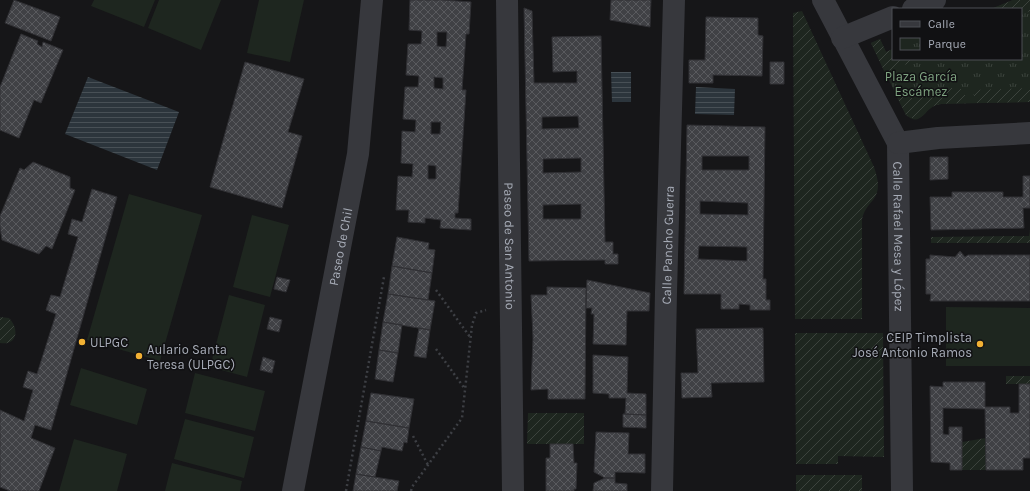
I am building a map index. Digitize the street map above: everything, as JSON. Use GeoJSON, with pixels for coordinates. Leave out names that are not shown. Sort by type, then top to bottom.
{"type":"FeatureCollection","features":[{"type":"Feature","properties":{"kind":"street","name":"Paseo de Chil"},"geometry":{"type":"LineString","coordinates":[[293,491],[358,154],[372,0]]}},
{"type":"Feature","properties":{"kind":"street","name":"Paseo de San Antonio"},"geometry":{"type":"LineString","coordinates":[[506,0],[513,491]]}},
{"type":"Feature","properties":{"kind":"street","name":"Calle Pancho Guerra"},"geometry":{"type":"LineString","coordinates":[[662,491],[674,0]]}},
{"type":"Feature","properties":{"kind":"street","name":"Calle Rafael Mesa y López"},"geometry":{"type":"LineString","coordinates":[[823,0],[898,143],[902,491]]}},
{"type":"Feature","properties":{"kind":"street"},"geometry":{"type":"LineString","coordinates":[[915,8],[935,0]]}},
{"type":"Feature","properties":{"kind":"street"},"geometry":{"type":"LineString","coordinates":[[842,38],[892,17]]}},
{"type":"Feature","properties":{"kind":"street"},"geometry":{"type":"LineString","coordinates":[[898,143],[938,138],[1030,133]]}},
{"type":"Feature","properties":{"kind":"path"},"geometry":{"type":"LineString","coordinates":[[346,491],[384,277]]}},
{"type":"Feature","properties":{"kind":"path"},"geometry":{"type":"LineString","coordinates":[[436,290],[471,337]]}},
{"type":"Feature","properties":{"kind":"path"},"geometry":{"type":"LineString","coordinates":[[411,491],[412,487],[462,418],[472,325],[476,313],[484,310],[511,309]]}},
{"type":"Feature","properties":{"kind":"path"},"geometry":{"type":"LineString","coordinates":[[436,349],[466,389]]}},
{"type":"Feature","properties":{"kind":"path"},"geometry":{"type":"LineString","coordinates":[[414,436],[428,465]]}},
{"type":"Feature","properties":{"kind":"green space"},"geometry":{"type":"Polygon","coordinates":[[[94,0],[155,0],[144,27],[91,6],[94,0]]]}},
{"type":"Feature","properties":{"kind":"green space"},"geometry":{"type":"Polygon","coordinates":[[[159,0],[221,0],[201,50],[148,28],[159,0]]]}},
{"type":"Feature","properties":{"kind":"green space"},"geometry":{"type":"Polygon","coordinates":[[[259,0],[304,0],[290,62],[247,53],[259,0]]]}},
{"type":"Feature","properties":{"kind":"green space","name":"Plaza García Escámez"},"geometry":{"type":"Polygon","coordinates":[[[1013,0],[1030,0],[1030,102],[941,104],[933,106],[917,119],[910,118],[906,115],[871,43],[880,39],[886,52],[892,49],[892,60],[1022,60],[1022,8],[993,8],[1013,0]]]}},
{"type":"Feature","properties":{"kind":"green space"},"geometry":{"type":"Polygon","coordinates":[[[1013,0],[1030,0],[1030,11],[1022,15],[1022,8],[993,8],[1013,0]]]}},
{"type":"Feature","properties":{"kind":"green space"},"geometry":{"type":"Polygon","coordinates":[[[802,11],[874,167],[878,180],[876,196],[866,209],[862,219],[862,319],[795,319],[793,13],[802,11]]]}},
{"type":"Feature","properties":{"kind":"green space"},"geometry":{"type":"Polygon","coordinates":[[[880,39],[886,52],[892,49],[892,60],[917,60],[885,73],[871,43],[880,39]]]}},
{"type":"Feature","properties":{"kind":"green space"},"geometry":{"type":"Polygon","coordinates":[[[942,88],[956,88],[965,90],[965,103],[934,106],[923,116],[914,119],[906,115],[897,97],[909,92],[914,103],[929,92],[942,88]]]}},
{"type":"Feature","properties":{"kind":"green space"},"geometry":{"type":"Polygon","coordinates":[[[1030,88],[1030,102],[974,103],[974,90],[1030,88]]]}},
{"type":"Feature","properties":{"kind":"green space"},"geometry":{"type":"Polygon","coordinates":[[[129,194],[202,215],[160,361],[87,340],[129,194]]]}},
{"type":"Feature","properties":{"kind":"green space"},"geometry":{"type":"Polygon","coordinates":[[[252,215],[289,225],[270,297],[233,287],[252,215]]]}},
{"type":"Feature","properties":{"kind":"green space"},"geometry":{"type":"Polygon","coordinates":[[[1030,230],[1030,243],[931,243],[931,237],[1029,236],[1030,230]]]}},
{"type":"Feature","properties":{"kind":"green space"},"geometry":{"type":"Polygon","coordinates":[[[229,295],[265,305],[247,377],[210,367],[229,295]]]}},
{"type":"Feature","properties":{"kind":"green space"},"geometry":{"type":"Polygon","coordinates":[[[946,307],[1030,308],[1030,366],[946,366],[946,307]]]}},
{"type":"Feature","properties":{"kind":"green space"},"geometry":{"type":"Polygon","coordinates":[[[0,317],[9,318],[15,327],[15,336],[10,342],[0,343],[0,317]]]}},
{"type":"Feature","properties":{"kind":"green space"},"geometry":{"type":"Polygon","coordinates":[[[795,333],[883,333],[884,457],[838,456],[838,464],[796,464],[795,333]]]}},
{"type":"Feature","properties":{"kind":"green space"},"geometry":{"type":"Polygon","coordinates":[[[81,368],[147,389],[137,425],[70,405],[81,368]]]}},
{"type":"Feature","properties":{"kind":"green space"},"geometry":{"type":"Polygon","coordinates":[[[195,373],[265,391],[255,431],[185,413],[195,373]]]}},
{"type":"Feature","properties":{"kind":"green space"},"geometry":{"type":"Polygon","coordinates":[[[1006,376],[1030,376],[1030,384],[1006,384],[1006,376]]]}},
{"type":"Feature","properties":{"kind":"green space"},"geometry":{"type":"Polygon","coordinates":[[[528,413],[584,413],[584,444],[527,444],[528,413]]]}},
{"type":"Feature","properties":{"kind":"green space"},"geometry":{"type":"Polygon","coordinates":[[[185,419],[254,437],[244,478],[174,459],[185,419]]]}},
{"type":"Feature","properties":{"kind":"green space"},"geometry":{"type":"Polygon","coordinates":[[[986,438],[986,470],[962,470],[962,442],[986,438]]]}},
{"type":"Feature","properties":{"kind":"green space"},"geometry":{"type":"Polygon","coordinates":[[[74,439],[127,454],[117,491],[59,491],[74,439]]]}},
{"type":"Feature","properties":{"kind":"green space"},"geometry":{"type":"Polygon","coordinates":[[[172,463],[242,481],[240,491],[165,491],[172,463]]]}},
{"type":"Feature","properties":{"kind":"green space"},"geometry":{"type":"Polygon","coordinates":[[[796,475],[862,475],[862,491],[796,491],[796,475]]]}},
{"type":"Feature","properties":{"kind":"shaded area"},"geometry":{"type":"Polygon","coordinates":[[[611,72],[631,72],[631,102],[612,102],[611,72]]]}},
{"type":"Feature","properties":{"kind":"shaded area"},"geometry":{"type":"Polygon","coordinates":[[[88,77],[179,112],[157,170],[65,134],[88,77]]]}},
{"type":"Feature","properties":{"kind":"shaded area"},"geometry":{"type":"Polygon","coordinates":[[[696,87],[735,89],[734,115],[695,114],[696,87]]]}},
{"type":"Feature","properties":{"kind":"building"},"geometry":{"type":"Polygon","coordinates":[[[14,0],[60,17],[51,41],[5,23],[14,0]]]}},
{"type":"Feature","properties":{"kind":"building"},"geometry":{"type":"Polygon","coordinates":[[[410,0],[471,2],[469,34],[466,34],[462,90],[466,90],[458,213],[455,213],[455,218],[471,219],[471,230],[440,228],[441,220],[425,218],[425,223],[408,222],[409,210],[396,210],[398,176],[412,177],[413,164],[401,163],[402,131],[415,132],[416,120],[403,119],[405,87],[418,87],[419,76],[406,75],[408,44],[421,44],[422,31],[409,30],[410,0]],[[437,32],[437,46],[446,47],[447,32],[437,32]],[[434,77],[434,88],[443,89],[443,78],[434,77]],[[431,122],[431,134],[440,134],[441,122],[431,122]],[[428,165],[428,179],[436,179],[436,166],[428,165]]]}},
{"type":"Feature","properties":{"kind":"building"},"geometry":{"type":"Polygon","coordinates":[[[611,0],[651,0],[650,27],[610,20],[611,0]]]}},
{"type":"Feature","properties":{"kind":"building"},"geometry":{"type":"Polygon","coordinates":[[[524,8],[532,11],[534,83],[577,83],[577,71],[553,72],[552,37],[601,36],[605,242],[613,242],[613,254],[618,254],[618,264],[605,264],[605,260],[529,261],[524,8]],[[578,116],[542,117],[542,129],[579,128],[578,116]],[[581,158],[543,159],[543,173],[581,172],[581,158]],[[581,204],[543,205],[543,219],[581,219],[581,204]]]}},
{"type":"Feature","properties":{"kind":"building"},"geometry":{"type":"Polygon","coordinates":[[[706,17],[758,18],[758,35],[763,36],[762,76],[713,75],[713,83],[689,83],[689,60],[705,60],[706,17]]]}},
{"type":"Feature","properties":{"kind":"building"},"geometry":{"type":"Polygon","coordinates":[[[21,34],[38,41],[37,44],[42,47],[43,42],[63,50],[41,103],[34,100],[19,138],[0,130],[0,87],[21,34]]]}},
{"type":"Feature","properties":{"kind":"building"},"geometry":{"type":"Polygon","coordinates":[[[245,62],[304,79],[288,132],[302,136],[282,208],[210,187],[245,62]]]}},
{"type":"Feature","properties":{"kind":"building"},"geometry":{"type":"Polygon","coordinates":[[[770,62],[784,62],[784,84],[770,84],[770,62]]]}},
{"type":"Feature","properties":{"kind":"building"},"geometry":{"type":"Polygon","coordinates":[[[687,125],[765,127],[763,279],[766,279],[766,300],[770,300],[770,310],[750,310],[750,305],[739,304],[739,309],[721,309],[721,294],[684,294],[687,125]],[[702,156],[702,170],[749,170],[749,156],[702,156]],[[700,201],[700,214],[748,215],[748,203],[700,201]],[[699,246],[698,259],[747,261],[747,247],[699,246]]]}},
{"type":"Feature","properties":{"kind":"building"},"geometry":{"type":"Polygon","coordinates":[[[930,157],[948,157],[948,179],[930,180],[930,157]]]}},
{"type":"Feature","properties":{"kind":"building"},"geometry":{"type":"Polygon","coordinates":[[[33,162],[70,177],[70,188],[75,190],[52,249],[46,246],[39,254],[2,240],[0,227],[0,216],[20,168],[24,170],[33,162]]]}},
{"type":"Feature","properties":{"kind":"building"},"geometry":{"type":"Polygon","coordinates":[[[1023,176],[1030,176],[1030,208],[1023,208],[1024,228],[931,230],[930,197],[952,197],[952,192],[1003,192],[1003,197],[1023,197],[1023,176]]]}},
{"type":"Feature","properties":{"kind":"building"},"geometry":{"type":"Polygon","coordinates":[[[92,189],[117,197],[51,430],[35,425],[31,438],[55,448],[39,491],[10,491],[0,487],[0,410],[24,421],[33,390],[23,387],[28,371],[37,374],[56,314],[46,310],[51,295],[60,297],[78,237],[68,234],[72,219],[82,222],[92,189]]]}},
{"type":"Feature","properties":{"kind":"building"},"geometry":{"type":"Polygon","coordinates":[[[397,237],[429,243],[428,249],[435,250],[432,273],[392,266],[397,237]]]}},
{"type":"Feature","properties":{"kind":"building"},"geometry":{"type":"Polygon","coordinates":[[[960,251],[965,257],[968,255],[1030,255],[1030,301],[930,301],[931,294],[926,294],[926,259],[930,259],[930,255],[955,257],[960,251]]]}},
{"type":"Feature","properties":{"kind":"building"},"geometry":{"type":"Polygon","coordinates":[[[392,266],[432,273],[428,300],[388,294],[392,266]]]}},
{"type":"Feature","properties":{"kind":"building"},"geometry":{"type":"Polygon","coordinates":[[[277,277],[290,280],[286,292],[274,289],[277,277]]]}},
{"type":"Feature","properties":{"kind":"building"},"geometry":{"type":"Polygon","coordinates":[[[587,280],[650,293],[649,311],[627,311],[626,345],[593,344],[594,314],[591,314],[592,308],[586,308],[587,280]]]}},
{"type":"Feature","properties":{"kind":"building"},"geometry":{"type":"Polygon","coordinates":[[[547,287],[586,288],[585,399],[548,399],[548,389],[531,390],[533,338],[531,295],[547,295],[547,287]]]}},
{"type":"Feature","properties":{"kind":"building"},"geometry":{"type":"Polygon","coordinates":[[[388,294],[435,301],[430,330],[383,322],[388,294]]]}},
{"type":"Feature","properties":{"kind":"building"},"geometry":{"type":"Polygon","coordinates":[[[270,317],[282,320],[279,332],[267,329],[270,317]]]}},
{"type":"Feature","properties":{"kind":"building"},"geometry":{"type":"Polygon","coordinates":[[[383,322],[402,325],[398,353],[379,350],[383,322]]]}},
{"type":"Feature","properties":{"kind":"building"},"geometry":{"type":"Polygon","coordinates":[[[419,328],[430,330],[426,358],[414,356],[419,328]]]}},
{"type":"Feature","properties":{"kind":"building"},"geometry":{"type":"Polygon","coordinates":[[[763,328],[764,382],[711,383],[712,397],[682,398],[681,373],[698,373],[696,329],[763,328]]]}},
{"type":"Feature","properties":{"kind":"building"},"geometry":{"type":"Polygon","coordinates":[[[379,350],[398,353],[393,382],[375,379],[379,350]]]}},
{"type":"Feature","properties":{"kind":"building"},"geometry":{"type":"Polygon","coordinates":[[[593,355],[628,357],[627,393],[646,394],[646,415],[625,414],[626,398],[609,398],[609,394],[593,393],[593,355]]]}},
{"type":"Feature","properties":{"kind":"building"},"geometry":{"type":"Polygon","coordinates":[[[263,357],[275,361],[272,373],[260,370],[263,357]]]}},
{"type":"Feature","properties":{"kind":"building"},"geometry":{"type":"Polygon","coordinates":[[[943,382],[985,382],[985,407],[1010,407],[1010,413],[1019,413],[1019,384],[1030,384],[1030,458],[1023,458],[1023,470],[986,470],[985,409],[943,408],[943,434],[949,435],[949,427],[962,427],[962,470],[950,470],[950,463],[931,462],[930,386],[943,387],[943,382]]]}},
{"type":"Feature","properties":{"kind":"building"},"geometry":{"type":"Polygon","coordinates":[[[371,393],[414,399],[409,428],[366,421],[371,393]]]}},
{"type":"Feature","properties":{"kind":"building"},"geometry":{"type":"Polygon","coordinates":[[[623,414],[646,415],[646,428],[623,427],[623,414]]]}},
{"type":"Feature","properties":{"kind":"building"},"geometry":{"type":"Polygon","coordinates":[[[366,421],[409,428],[407,443],[404,442],[402,451],[382,447],[381,451],[361,447],[366,421]]]}},
{"type":"Feature","properties":{"kind":"building"},"geometry":{"type":"Polygon","coordinates":[[[596,432],[629,433],[628,454],[645,454],[645,473],[615,472],[615,478],[605,478],[594,472],[596,432]]]}},
{"type":"Feature","properties":{"kind":"building"},"geometry":{"type":"Polygon","coordinates":[[[550,444],[573,444],[574,463],[577,463],[576,489],[574,489],[574,491],[546,491],[546,458],[550,458],[550,444]]]}},
{"type":"Feature","properties":{"kind":"building"},"geometry":{"type":"Polygon","coordinates":[[[361,447],[381,451],[375,477],[356,474],[361,447]]]}},
{"type":"Feature","properties":{"kind":"building"},"geometry":{"type":"Polygon","coordinates":[[[356,474],[399,481],[397,491],[353,491],[356,474]]]}},
{"type":"Feature","properties":{"kind":"building"},"geometry":{"type":"Polygon","coordinates":[[[605,478],[615,478],[615,483],[627,484],[627,491],[593,491],[594,483],[605,478]]]}},
{"type":"Feature","properties":{"kind":"place","name":"ULPGC"},"geometry":{"type":"Point","coordinates":[82,342]}},
{"type":"Feature","properties":{"kind":"place","name":"CEIP Timplista José Antonio Ramos"},"geometry":{"type":"Point","coordinates":[980,344]}},
{"type":"Feature","properties":{"kind":"place","name":"Aulario Santa Teresa (ULPGC)"},"geometry":{"type":"Point","coordinates":[139,356]}}]}
